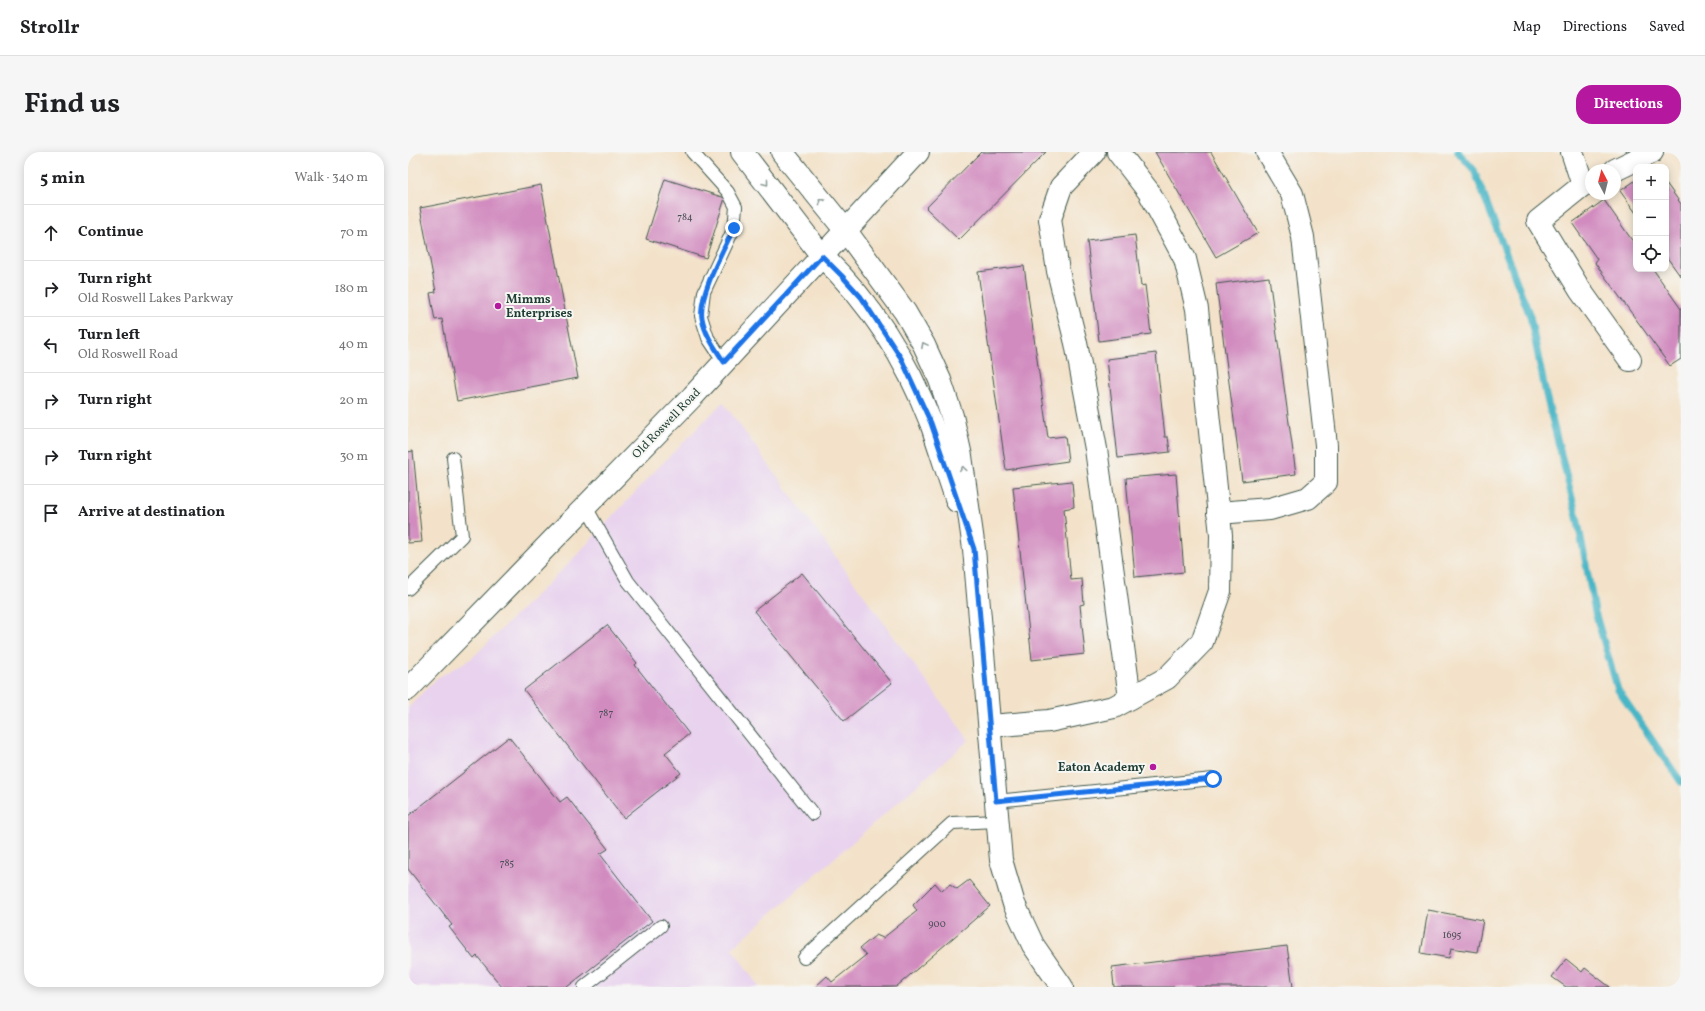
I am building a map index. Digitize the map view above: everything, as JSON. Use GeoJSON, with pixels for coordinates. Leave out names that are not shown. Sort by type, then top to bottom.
{"type":"FeatureCollection","features":[{"type":"Feature","properties":{"kind":"street"},"geometry":{"type":"LineString","coordinates":[[742,152],[822,256],[861,297],[901,358],[931,423],[974,549]]}},
{"type":"Feature","properties":{"kind":"street"},"geometry":{"type":"LineString","coordinates":[[782,152],[846,231],[905,312],[924,345],[940,380],[952,416],[961,456],[974,549],[1001,860],[1014,904],[1033,945],[1062,987]]}},
{"type":"Feature","properties":{"kind":"street","name":"Old Roswell Road"},"geometry":{"type":"LineString","coordinates":[[408,689],[586,507],[724,362],[918,152]]}},
{"type":"Feature","properties":{"kind":"street"},"geometry":{"type":"LineString","coordinates":[[1094,152],[1061,187],[1050,219],[1058,271],[1076,343],[1096,449],[1130,698]]}},
{"type":"Feature","properties":{"kind":"street"},"geometry":{"type":"LineString","coordinates":[[990,726],[1049,721],[1114,707],[1167,678],[1202,642],[1220,591],[1221,535],[1197,309],[1184,259],[1149,192],[1118,152]]}},
{"type":"Feature","properties":{"kind":"street"},"geometry":{"type":"LineString","coordinates":[[1218,513],[1270,509],[1308,498],[1326,482],[1326,445],[1303,237],[1292,194],[1267,152]]}},
{"type":"Feature","properties":{"kind":"street"},"geometry":{"type":"LineString","coordinates":[[1572,152],[1585,180]]}},
{"type":"Feature","properties":{"kind":"street"},"geometry":{"type":"LineString","coordinates":[[1621,167],[1652,152]]}},
{"type":"Feature","properties":{"kind":"street"},"geometry":{"type":"LineString","coordinates":[[1585,185],[1538,220],[1580,290],[1630,360]]}},
{"type":"Feature","properties":{"kind":"lane"},"geometry":{"type":"LineString","coordinates":[[692,152],[728,192],[736,207],[734,228],[704,292],[702,316],[708,338],[724,362]]}},
{"type":"Feature","properties":{"kind":"lane"},"geometry":{"type":"LineString","coordinates":[[408,589],[462,536],[453,458]]}},
{"type":"Feature","properties":{"kind":"lane"},"geometry":{"type":"LineString","coordinates":[[586,507],[628,581],[813,814]]}},
{"type":"Feature","properties":{"kind":"lane"},"geometry":{"type":"LineString","coordinates":[[804,958],[952,823],[997,811],[1213,779]]}},
{"type":"Feature","properties":{"kind":"lane"},"geometry":{"type":"LineString","coordinates":[[584,987],[661,926]]}},
{"type":"Feature","properties":{"kind":"shaded area"},"geometry":{"type":"Polygon","coordinates":[[[723,402],[969,740],[732,948],[759,987],[408,987],[408,708],[437,678],[472,658],[570,562],[653,473],[723,402]]]}},
{"type":"Feature","properties":{"kind":"building"},"geometry":{"type":"Polygon","coordinates":[[[981,152],[1046,152],[959,240],[926,208],[981,152]]]}},
{"type":"Feature","properties":{"kind":"building"},"geometry":{"type":"Polygon","coordinates":[[[1155,152],[1211,152],[1258,233],[1216,257],[1155,152]]]}},
{"type":"Feature","properties":{"kind":"building"},"geometry":{"type":"Polygon","coordinates":[[[665,179],[725,198],[706,258],[646,239],[665,179]]]}},
{"type":"Feature","properties":{"kind":"building"},"geometry":{"type":"Polygon","coordinates":[[[1633,182],[1633,209],[1621,192],[1621,190],[1633,182]]]}},
{"type":"Feature","properties":{"kind":"building","name":"Mimms Enterprises"},"geometry":{"type":"Polygon","coordinates":[[[541,185],[578,378],[457,401],[442,319],[435,320],[430,293],[436,292],[420,208],[541,185]]]}},
{"type":"Feature","properties":{"kind":"building"},"geometry":{"type":"Polygon","coordinates":[[[1669,187],[1681,204],[1681,277],[1669,260],[1669,187]]]}},
{"type":"Feature","properties":{"kind":"building"},"geometry":{"type":"Polygon","coordinates":[[[1604,200],[1633,242],[1633,272],[1655,272],[1681,309],[1681,359],[1670,366],[1595,263],[1597,259],[1572,223],[1604,200]]]}},
{"type":"Feature","properties":{"kind":"building"},"geometry":{"type":"Polygon","coordinates":[[[1135,235],[1141,286],[1145,285],[1151,334],[1099,341],[1087,241],[1135,235]]]}},
{"type":"Feature","properties":{"kind":"building"},"geometry":{"type":"Polygon","coordinates":[[[1024,266],[1048,438],[1065,436],[1068,461],[1006,470],[978,272],[1024,266]]]}},
{"type":"Feature","properties":{"kind":"building"},"geometry":{"type":"Polygon","coordinates":[[[1269,277],[1296,474],[1242,481],[1216,284],[1269,277]]]}},
{"type":"Feature","properties":{"kind":"building"},"geometry":{"type":"Polygon","coordinates":[[[1156,353],[1165,437],[1168,437],[1170,452],[1118,458],[1107,359],[1156,353]]]}},
{"type":"Feature","properties":{"kind":"building"},"geometry":{"type":"Polygon","coordinates":[[[413,451],[422,542],[408,543],[408,452],[413,451]]]}},
{"type":"Feature","properties":{"kind":"building"},"geometry":{"type":"Polygon","coordinates":[[[1176,474],[1184,572],[1135,577],[1126,478],[1176,474]]]}},
{"type":"Feature","properties":{"kind":"building"},"geometry":{"type":"Polygon","coordinates":[[[1072,481],[1074,507],[1064,509],[1071,580],[1082,579],[1084,604],[1080,605],[1085,654],[1032,660],[1013,487],[1072,481]]]}},
{"type":"Feature","properties":{"kind":"building"},"geometry":{"type":"Polygon","coordinates":[[[802,573],[892,683],[844,721],[754,611],[802,573]]]}},
{"type":"Feature","properties":{"kind":"building"},"geometry":{"type":"Polygon","coordinates":[[[607,625],[637,663],[635,665],[689,734],[665,753],[681,773],[624,818],[524,690],[607,625]]]}},
{"type":"Feature","properties":{"kind":"building"},"geometry":{"type":"Polygon","coordinates":[[[509,737],[560,802],[567,797],[608,849],[600,854],[652,921],[567,987],[502,987],[477,956],[474,959],[449,927],[452,925],[408,869],[408,816],[509,737]]]}},
{"type":"Feature","properties":{"kind":"building"},"geometry":{"type":"Polygon","coordinates":[[[969,880],[990,906],[896,987],[815,987],[827,976],[832,982],[866,955],[860,948],[876,935],[883,938],[917,911],[913,905],[935,883],[942,891],[950,884],[957,889],[969,880]]]}},
{"type":"Feature","properties":{"kind":"building"},"geometry":{"type":"Polygon","coordinates":[[[1428,910],[1483,920],[1477,952],[1451,948],[1449,958],[1421,953],[1428,910]]]}},
{"type":"Feature","properties":{"kind":"building"},"geometry":{"type":"Polygon","coordinates":[[[1287,946],[1293,987],[1114,987],[1112,967],[1287,946]]]}},
{"type":"Feature","properties":{"kind":"building"},"geometry":{"type":"Polygon","coordinates":[[[1566,959],[1582,972],[1585,968],[1610,987],[1566,987],[1552,977],[1566,959]]]}},
{"type":"Feature","properties":{"kind":"waterway"},"geometry":{"type":"LineString","coordinates":[[1458,152],[1474,170],[1530,316],[1546,395],[1577,517],[1595,612],[1618,690],[1681,782]]}},
{"type":"Feature","properties":{"kind":"place","name":"Mimms Enterprises"},"geometry":{"type":"Point","coordinates":[498,306]}},
{"type":"Feature","properties":{"kind":"place","name":"Eaton Academy"},"geometry":{"type":"Point","coordinates":[1153,767]}},
{"type":"Feature","properties":{"kind":"route"},"geometry":{"type":"LineString","coordinates":[[734,228],[704,292],[702,316],[708,338],[724,362],[822,256],[861,297],[901,358],[917,390],[931,423],[974,549],[996,801],[1213,779]]}}]}
